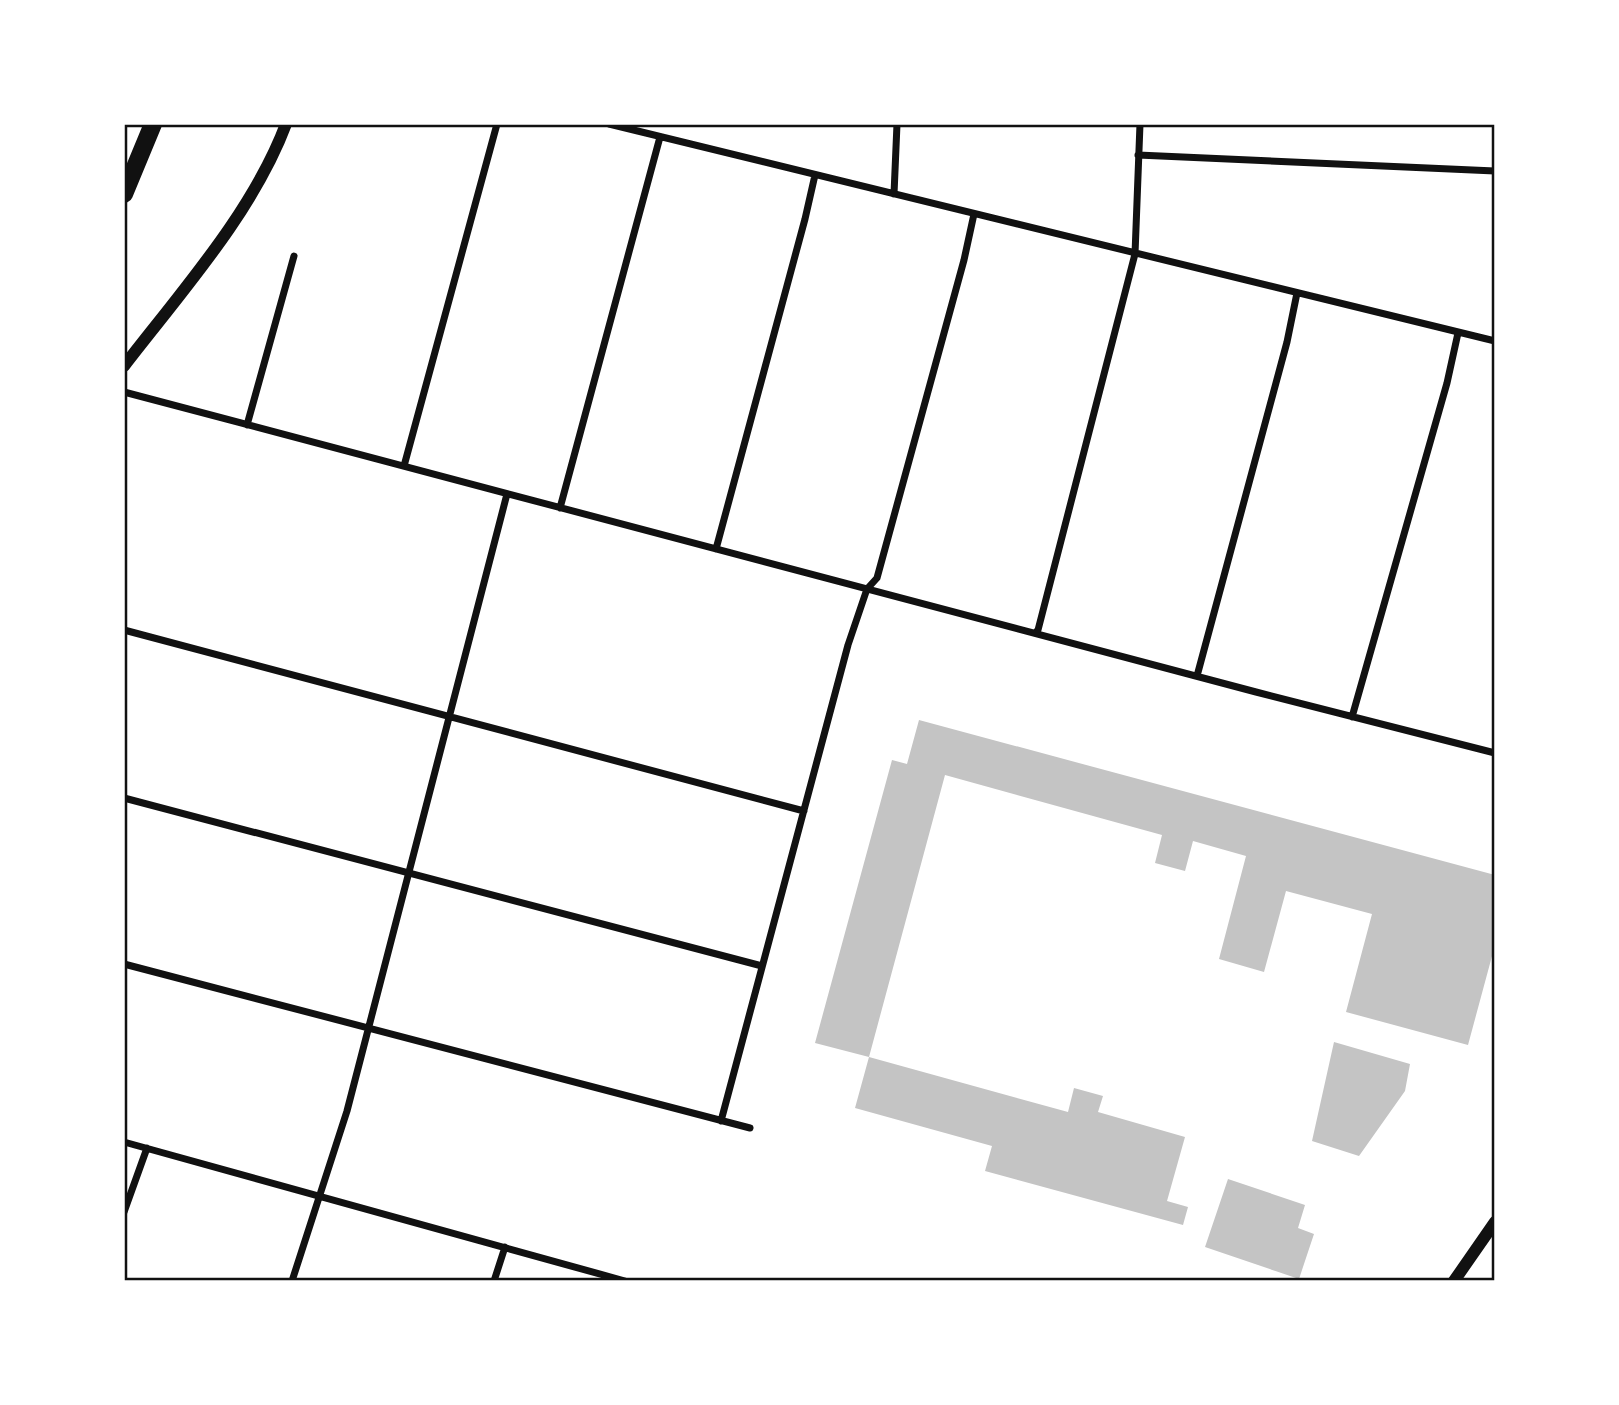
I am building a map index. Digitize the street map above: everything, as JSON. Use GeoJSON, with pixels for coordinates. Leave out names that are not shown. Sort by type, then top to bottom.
{"type":"FeatureCollection","features":[{"type":"Feature","properties":{"kind":"main road"},"geometry":{"type":"LineString","coordinates":[[124,194],[153,124]]}},
{"type":"Feature","properties":{"kind":"street"},"geometry":{"type":"LineString","coordinates":[[124,366],[216,246],[267,167],[286,124]]}},
{"type":"Feature","properties":{"kind":"street"},"geometry":{"type":"LineString","coordinates":[[404,466],[497,124]]}},
{"type":"Feature","properties":{"kind":"street"},"geometry":{"type":"LineString","coordinates":[[608,124],[1495,341]]}},
{"type":"Feature","properties":{"kind":"street"},"geometry":{"type":"LineString","coordinates":[[894,194],[897,124]]}},
{"type":"Feature","properties":{"kind":"street"},"geometry":{"type":"LineString","coordinates":[[1035,634],[1049,590],[1135,254],[1140,124]]}},
{"type":"Feature","properties":{"kind":"street"},"geometry":{"type":"LineString","coordinates":[[560,508],[660,137]]}},
{"type":"Feature","properties":{"kind":"street"},"geometry":{"type":"LineString","coordinates":[[1138,155],[1495,170]]}},
{"type":"Feature","properties":{"kind":"street"},"geometry":{"type":"LineString","coordinates":[[716,549],[815,175]]}},
{"type":"Feature","properties":{"kind":"street"},"geometry":{"type":"LineString","coordinates":[[720,1121],[848,645],[867,589],[877,578],[964,260],[974,214]]}},
{"type":"Feature","properties":{"kind":"street"},"geometry":{"type":"LineString","coordinates":[[247,425],[294,256]]}},
{"type":"Feature","properties":{"kind":"street"},"geometry":{"type":"LineString","coordinates":[[1196,677],[1287,342],[1297,293]]}},
{"type":"Feature","properties":{"kind":"street"},"geometry":{"type":"LineString","coordinates":[[1352,717],[1443,397],[1458,333]]}},
{"type":"Feature","properties":{"kind":"street"},"geometry":{"type":"LineString","coordinates":[[124,392],[1196,677],[1495,753]]}},
{"type":"Feature","properties":{"kind":"street"},"geometry":{"type":"LineString","coordinates":[[292,1281],[347,1111],[507,494]]}},
{"type":"Feature","properties":{"kind":"street"},"geometry":{"type":"LineString","coordinates":[[124,631],[804,811]]}},
{"type":"Feature","properties":{"kind":"street"},"geometry":{"type":"LineString","coordinates":[[124,798],[762,966]]}},
{"type":"Feature","properties":{"kind":"street"},"geometry":{"type":"LineString","coordinates":[[124,964],[750,1128]]}},
{"type":"Feature","properties":{"kind":"street"},"geometry":{"type":"LineString","coordinates":[[124,1142],[625,1281]]}},
{"type":"Feature","properties":{"kind":"street"},"geometry":{"type":"LineString","coordinates":[[124,1212],[146,1149]]}},
{"type":"Feature","properties":{"kind":"street"},"geometry":{"type":"LineString","coordinates":[[1454,1281],[1495,1222]]}},
{"type":"Feature","properties":{"kind":"street"},"geometry":{"type":"LineString","coordinates":[[494,1281],[505,1247]]}},
{"type":"Feature","properties":{"kind":"building"},"geometry":{"type":"Polygon","coordinates":[[[919,720],[1495,875],[1495,945],[1468,1045],[1346,1012],[1372,914],[1286,891],[1264,972],[1219,959],[1246,856],[1193,841],[1185,871],[1155,863],[1162,835],[945,775],[869,1057],[815,1043],[892,760],[907,764],[919,720]]]}},
{"type":"Feature","properties":{"kind":"building"},"geometry":{"type":"Polygon","coordinates":[[[1334,1042],[1410,1064],[1405,1091],[1359,1156],[1312,1141],[1334,1042]]]}},
{"type":"Feature","properties":{"kind":"building"},"geometry":{"type":"Polygon","coordinates":[[[869,1057],[1068,1112],[1074,1088],[1103,1096],[1098,1112],[1185,1137],[1167,1201],[1188,1207],[1183,1225],[985,1171],[992,1146],[855,1108],[869,1057]]]}},
{"type":"Feature","properties":{"kind":"building"},"geometry":{"type":"Polygon","coordinates":[[[1228,1179],[1305,1205],[1298,1228],[1314,1234],[1299,1279],[1205,1247],[1228,1179]]]}}]}
